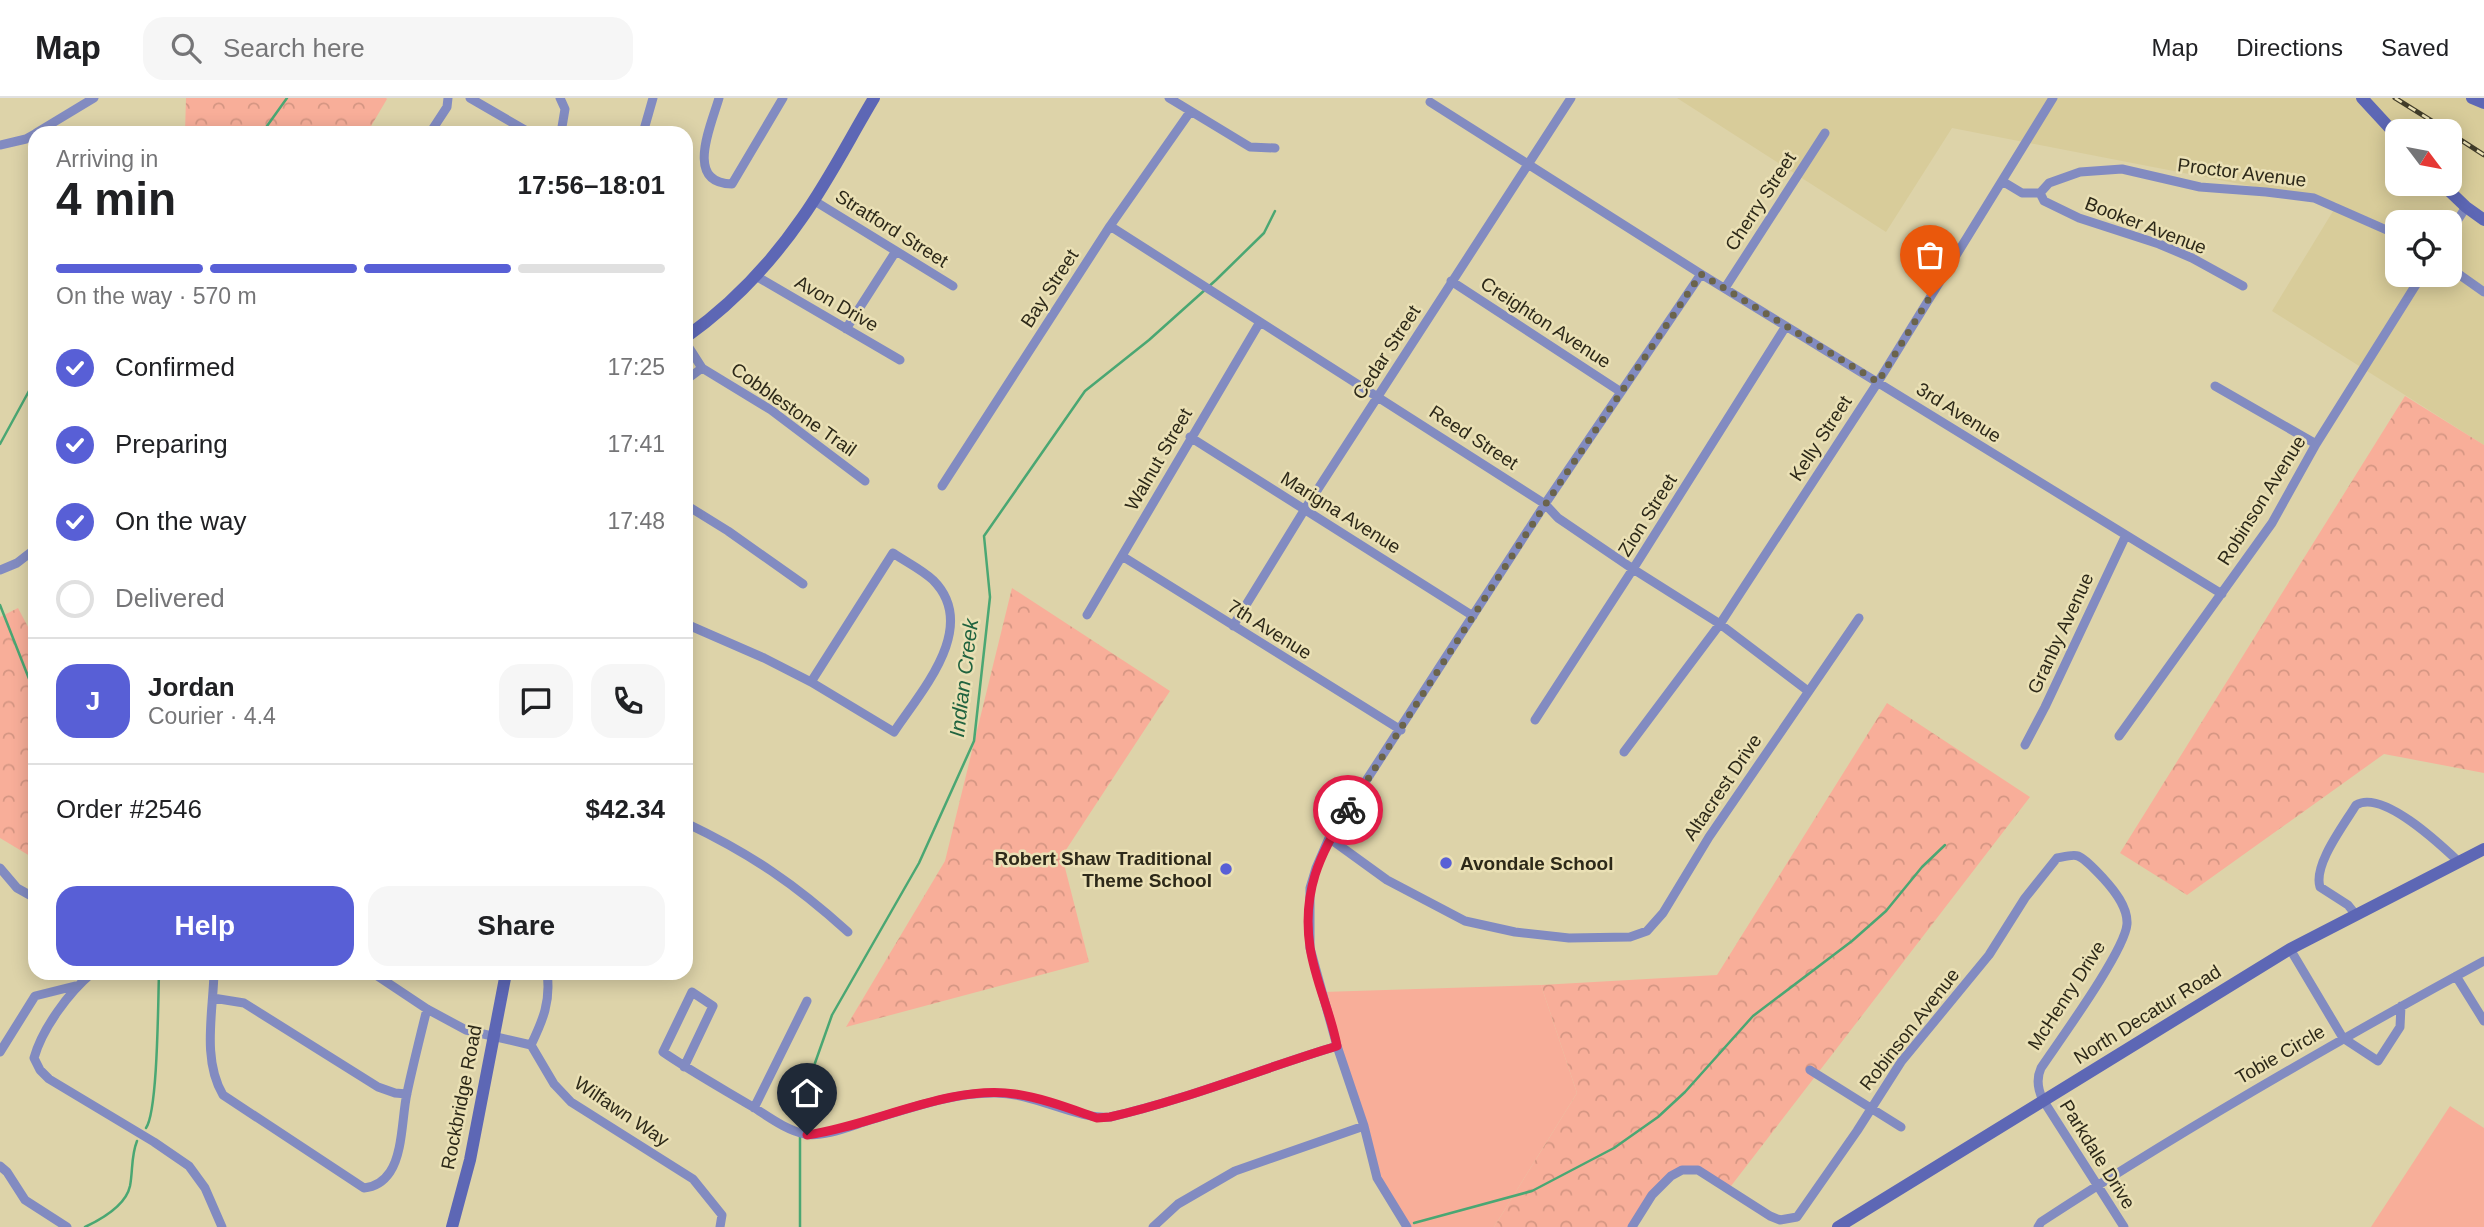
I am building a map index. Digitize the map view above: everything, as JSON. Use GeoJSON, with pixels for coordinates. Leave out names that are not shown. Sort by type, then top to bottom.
{"type":"FeatureCollection","features":[{"type":"Feature","properties":{"kind":"main road"},"geometry":{"type":"LineString","coordinates":[[693,331],[756,276],[803,218],[874,98]]}},
{"type":"Feature","properties":{"kind":"main road"},"geometry":{"type":"LineString","coordinates":[[2362,98],[2385,123]]}},
{"type":"Feature","properties":{"kind":"main road"},"geometry":{"type":"LineString","coordinates":[[2472,98],[2484,103]]}},
{"type":"Feature","properties":{"kind":"main road"},"geometry":{"type":"LineString","coordinates":[[2455,196],[2484,220]]}},
{"type":"Feature","properties":{"kind":"main road","name":"North Decatur Road"},"geometry":{"type":"LineString","coordinates":[[1838,1227],[2290,949],[2484,849]]}},
{"type":"Feature","properties":{"kind":"main road","name":"Rockbridge Road"},"geometry":{"type":"LineString","coordinates":[[452,1227],[470,1160],[505,980]]}},
{"type":"Feature","properties":{"kind":"street"},"geometry":{"type":"LineString","coordinates":[[48,126],[94,98]]}},
{"type":"Feature","properties":{"kind":"street"},"geometry":{"type":"LineString","coordinates":[[435,126],[447,107],[448,98]]}},
{"type":"Feature","properties":{"kind":"street"},"geometry":{"type":"LineString","coordinates":[[470,98],[518,126]]}},
{"type":"Feature","properties":{"kind":"street"},"geometry":{"type":"LineString","coordinates":[[560,98],[565,109],[562,126]]}},
{"type":"Feature","properties":{"kind":"street"},"geometry":{"type":"LineString","coordinates":[[645,126],[653,98]]}},
{"type":"Feature","properties":{"kind":"street"},"geometry":{"type":"LineString","coordinates":[[719,98],[706,143],[703,166],[707,176],[720,184],[732,184],[783,98]]}},
{"type":"Feature","properties":{"kind":"street"},"geometry":{"type":"LineString","coordinates":[[1169,98],[1250,146],[1275,148]]}},
{"type":"Feature","properties":{"kind":"street","name":"Cedar Street"},"geometry":{"type":"LineString","coordinates":[[1233,626],[1305,509],[1571,98]]}},
{"type":"Feature","properties":{"kind":"street","name":"Kelly Street"},"geometry":{"type":"LineString","coordinates":[[1624,752],[1720,624],[1878,382],[2053,98]]}},
{"type":"Feature","properties":{"kind":"street","name":"3rd Avenue"},"geometry":{"type":"LineString","coordinates":[[1430,102],[1527,166],[2222,594]]}},
{"type":"Feature","properties":{"kind":"street","name":"Bay Street"},"geometry":{"type":"LineString","coordinates":[[942,486],[1110,226],[1190,112]]}},
{"type":"Feature","properties":{"kind":"street","name":"Cherry Street"},"geometry":{"type":"LineString","coordinates":[[1725,288],[1825,133]]}},
{"type":"Feature","properties":{"kind":"street"},"geometry":{"type":"LineString","coordinates":[[0,145],[28,138]]}},
{"type":"Feature","properties":{"kind":"street","name":"Proctor Avenue"},"geometry":{"type":"LineString","coordinates":[[2040,193],[2049,183],[2080,172],[2122,169],[2200,187],[2314,198],[2385,229]]}},
{"type":"Feature","properties":{"kind":"street"},"geometry":{"type":"LineString","coordinates":[[2002,181],[2022,192],[2040,193]]}},
{"type":"Feature","properties":{"kind":"street","name":"Booker Avenue"},"geometry":{"type":"LineString","coordinates":[[2040,193],[2044,201],[2079,218],[2159,244],[2192,258],[2243,286]]}},
{"type":"Feature","properties":{"kind":"street","name":"Stratford Street"},"geometry":{"type":"LineString","coordinates":[[813,200],[953,286]]}},
{"type":"Feature","properties":{"kind":"street"},"geometry":{"type":"LineString","coordinates":[[2462,213],[2466,207]]}},
{"type":"Feature","properties":{"kind":"street","name":"Reed Street"},"geometry":{"type":"LineString","coordinates":[[1110,226],[1545,505],[1558,518],[1720,624],[1808,691]]}},
{"type":"Feature","properties":{"kind":"street"},"geometry":{"type":"LineString","coordinates":[[846,329],[896,251]]}},
{"type":"Feature","properties":{"kind":"street"},"geometry":{"type":"LineString","coordinates":[[1407,1227],[1377,1178],[1310,948],[1310,888],[1315,868],[1329,838],[1545,505],[1701,274]]}},
{"type":"Feature","properties":{"kind":"street","name":"Avon Drive"},"geometry":{"type":"LineString","coordinates":[[756,276],[900,360]]}},
{"type":"Feature","properties":{"kind":"street"},"geometry":{"type":"LineString","coordinates":[[2462,276],[2484,292]]}},
{"type":"Feature","properties":{"kind":"street","name":"Creighton Avenue"},"geometry":{"type":"LineString","coordinates":[[1451,281],[1621,392]]}},
{"type":"Feature","properties":{"kind":"street","name":"Robinson Avenue"},"geometry":{"type":"LineString","coordinates":[[2119,736],[2272,523],[2316,444],[2414,287]]}},
{"type":"Feature","properties":{"kind":"street","name":"Walnut Street"},"geometry":{"type":"LineString","coordinates":[[1087,615],[1260,322]]}},
{"type":"Feature","properties":{"kind":"street","name":"Zion Street"},"geometry":{"type":"LineString","coordinates":[[1535,720],[1786,326]]}},
{"type":"Feature","properties":{"kind":"street","name":"Cobblestone Trail"},"geometry":{"type":"LineString","coordinates":[[693,354],[702,368],[771,410],[864,481]]}},
{"type":"Feature","properties":{"kind":"street","name":"Cobblestone Trail"},"geometry":{"type":"LineString","coordinates":[[693,375],[702,368]]}},
{"type":"Feature","properties":{"kind":"street"},"geometry":{"type":"LineString","coordinates":[[2215,386],[2316,444]]}},
{"type":"Feature","properties":{"kind":"street","name":"Marigna Avenue"},"geometry":{"type":"LineString","coordinates":[[1190,437],[1473,616]]}},
{"type":"Feature","properties":{"kind":"street"},"geometry":{"type":"LineString","coordinates":[[693,509],[803,584]]}},
{"type":"Feature","properties":{"kind":"street","name":"Granby Avenue"},"geometry":{"type":"LineString","coordinates":[[2025,745],[2126,535]]}},
{"type":"Feature","properties":{"kind":"street"},"geometry":{"type":"LineString","coordinates":[[693,627],[811,682],[894,732],[949,641],[951,617],[943,594],[935,582],[893,553],[811,682]]}},
{"type":"Feature","properties":{"kind":"street"},"geometry":{"type":"LineString","coordinates":[[0,570],[17,563],[28,554]]}},
{"type":"Feature","properties":{"kind":"street","name":"7th Avenue"},"geometry":{"type":"LineString","coordinates":[[1122,556],[1401,730]]}},
{"type":"Feature","properties":{"kind":"street","name":"Altacrest Drive"},"geometry":{"type":"LineString","coordinates":[[1329,838],[1387,880],[1465,921],[1515,932],[1569,938],[1630,937],[1647,931],[1663,913],[1709,837],[1859,618]]}},
{"type":"Feature","properties":{"kind":"street"},"geometry":{"type":"LineString","coordinates":[[2356,915],[2348,905],[2320,887],[2318,876],[2326,854],[2356,805],[2368,800],[2384,805],[2441,845],[2459,862]]}},
{"type":"Feature","properties":{"kind":"street"},"geometry":{"type":"LineString","coordinates":[[693,827],[758,860],[807,895],[848,932]]}},
{"type":"Feature","properties":{"kind":"street","name":"Robinson Avenue"},"geometry":{"type":"LineString","coordinates":[[1632,1227],[1652,1195],[1671,1176],[1682,1170],[1698,1170],[1770,1216],[1780,1220],[1797,1217],[1901,1062],[1989,955],[2025,898],[2057,858],[2078,856],[2102,876],[2124,908]]}},
{"type":"Feature","properties":{"kind":"street"},"geometry":{"type":"LineString","coordinates":[[0,868],[17,888],[28,894]]}},
{"type":"Feature","properties":{"kind":"street","name":"McHenry Drive"},"geometry":{"type":"LineString","coordinates":[[2043,1100],[2038,1087],[2038,1074],[2121,942],[2127,926],[2124,908]]}},
{"type":"Feature","properties":{"kind":"street"},"geometry":{"type":"LineString","coordinates":[[2290,949],[2343,1038],[2378,1061],[2400,1027],[2401,1006]]}},
{"type":"Feature","properties":{"kind":"street","name":"Tobie Circle"},"geometry":{"type":"LineString","coordinates":[[2038,1227],[2041,1222],[2098,1185],[2246,1093],[2484,961]]}},
{"type":"Feature","properties":{"kind":"street"},"geometry":{"type":"LineString","coordinates":[[2456,976],[2484,1021]]}},
{"type":"Feature","properties":{"kind":"street"},"geometry":{"type":"LineString","coordinates":[[83,980],[75,986],[38,1045],[34,1058],[40,1070],[49,1079],[154,1142],[188,1166],[205,1188],[222,1227]]}},
{"type":"Feature","properties":{"kind":"street"},"geometry":{"type":"LineString","coordinates":[[214,980],[211,1065],[223,1095],[364,1188],[372,1187],[383,1180],[396,1158],[407,1094],[427,1009]]}},
{"type":"Feature","properties":{"kind":"street"},"geometry":{"type":"LineString","coordinates":[[384,980],[427,1009],[466,1030],[531,1045],[548,1005],[547,980]]}},
{"type":"Feature","properties":{"kind":"street"},"geometry":{"type":"LineString","coordinates":[[0,1052],[35,996],[75,986]]}},
{"type":"Feature","properties":{"kind":"street"},"geometry":{"type":"LineString","coordinates":[[684,1066],[713,1006],[692,992],[663,1052],[684,1066],[782,1125],[807,1135],[835,1131],[916,1106],[993,1092],[1027,1096],[1097,1118],[1110,1117],[1185,1098],[1266,1068],[1337,1046]]}},
{"type":"Feature","properties":{"kind":"street"},"geometry":{"type":"LineString","coordinates":[[213,998],[244,1003],[378,1087],[395,1094],[407,1094]]}},
{"type":"Feature","properties":{"kind":"street"},"geometry":{"type":"LineString","coordinates":[[754,1108],[807,1001]]}},
{"type":"Feature","properties":{"kind":"street","name":"Wilfawn Way"},"geometry":{"type":"LineString","coordinates":[[531,1045],[554,1084],[571,1102],[693,1179],[722,1215],[720,1227]]}},
{"type":"Feature","properties":{"kind":"street"},"geometry":{"type":"LineString","coordinates":[[1810,1070],[1901,1127]]}},
{"type":"Feature","properties":{"kind":"street","name":"Parkdale Drive"},"geometry":{"type":"LineString","coordinates":[[2043,1100],[2124,1227]]}},
{"type":"Feature","properties":{"kind":"street"},"geometry":{"type":"LineString","coordinates":[[1153,1227],[1178,1204],[1235,1171],[1364,1126]]}},
{"type":"Feature","properties":{"kind":"street"},"geometry":{"type":"LineString","coordinates":[[0,1166],[25,1200],[67,1227]]}},
{"type":"Feature","properties":{"kind":"shaded area"},"geometry":{"type":"Polygon","coordinates":[[[1677,98],[2484,98],[2484,445],[2272,311],[2338,203],[1952,128],[1886,232],[1677,98]]]}},
{"type":"Feature","properties":{"kind":"green space"},"geometry":{"type":"Polygon","coordinates":[[[186,98],[387,99],[371,126],[185,126],[186,98]]]}},
{"type":"Feature","properties":{"kind":"green space"},"geometry":{"type":"Polygon","coordinates":[[[2405,396],[2484,445],[2484,773],[2384,754],[2187,895],[2120,853],[2405,396]]]}},
{"type":"Feature","properties":{"kind":"green space"},"geometry":{"type":"Polygon","coordinates":[[[1012,588],[1170,691],[1062,856],[1089,962],[846,1027],[945,861],[1012,588]]]}},
{"type":"Feature","properties":{"kind":"green space"},"geometry":{"type":"Polygon","coordinates":[[[18,608],[28,627],[28,855],[0,838],[0,617],[18,608]]]}},
{"type":"Feature","properties":{"kind":"green space"},"geometry":{"type":"Polygon","coordinates":[[[1887,703],[2030,797],[1731,1186],[1689,1170],[1658,1187],[1628,1227],[1494,1227],[1577,1093],[1541,985],[1717,975],[1887,703]]]}},
{"type":"Feature","properties":{"kind":"green space"},"geometry":{"type":"Polygon","coordinates":[[[1541,985],[1577,1093],[1494,1227],[1404,1227],[1374,1170],[1323,992],[1541,985]]]}},
{"type":"Feature","properties":{"kind":"green space"},"geometry":{"type":"Polygon","coordinates":[[[2450,1106],[2484,1128],[2484,1227],[2371,1227],[2450,1106]]]}},
{"type":"Feature","properties":{"kind":"waterway"},"geometry":{"type":"LineString","coordinates":[[267,126],[287,98]]}},
{"type":"Feature","properties":{"kind":"waterway","name":"Indian Creek"},"geometry":{"type":"LineString","coordinates":[[800,1129],[815,1063],[832,1015],[919,863],[974,741],[990,597],[984,536],[1085,391],[1149,340],[1216,280],[1264,233],[1275,211]]}},
{"type":"Feature","properties":{"kind":"waterway"},"geometry":{"type":"LineString","coordinates":[[0,444],[28,393]]}},
{"type":"Feature","properties":{"kind":"waterway"},"geometry":{"type":"LineString","coordinates":[[0,605],[28,676]]}},
{"type":"Feature","properties":{"kind":"waterway"},"geometry":{"type":"LineString","coordinates":[[1414,1223],[1532,1191],[1614,1148],[1658,1117],[1685,1092],[1753,1016],[1852,941],[1886,911],[1922,867],[1945,845]]}},
{"type":"Feature","properties":{"kind":"waterway"},"geometry":{"type":"LineString","coordinates":[[146,1128],[150,1118],[155,1079],[159,980]]}},
{"type":"Feature","properties":{"kind":"waterway","name":"Indian Creek"},"geometry":{"type":"LineString","coordinates":[[800,1136],[800,1227]]}},
{"type":"Feature","properties":{"kind":"waterway"},"geometry":{"type":"LineString","coordinates":[[85,1227],[112,1211],[128,1193],[137,1141]]}},
{"type":"Feature","properties":{"kind":"railway"},"geometry":{"type":"LineString","coordinates":[[2395,98],[2429,119]]}},
{"type":"Feature","properties":{"kind":"railway"},"geometry":{"type":"LineString","coordinates":[[2462,141],[2484,155]]}},
{"type":"Feature","properties":{"kind":"way so far"},"geometry":{"type":"LineString","coordinates":[[1348,810],[1545,505],[1701,274],[1878,382],[1930,297]]}},
{"type":"Feature","properties":{"kind":"place","name":"Avondale School"},"geometry":{"type":"Point","coordinates":[1446,863]}},
{"type":"Feature","properties":{"kind":"place","name":"Robert Shaw Traditional Theme School"},"geometry":{"type":"Point","coordinates":[1226,869]}},
{"type":"Feature","properties":{"kind":"route"},"geometry":{"type":"LineString","coordinates":[[807,1135],[835,1131],[916,1106],[993,1092],[1038,1099],[1097,1118],[1110,1117],[1185,1098],[1266,1068],[1337,1046],[1310,948],[1309,903],[1315,868],[1329,838],[1348,810]]}}]}
